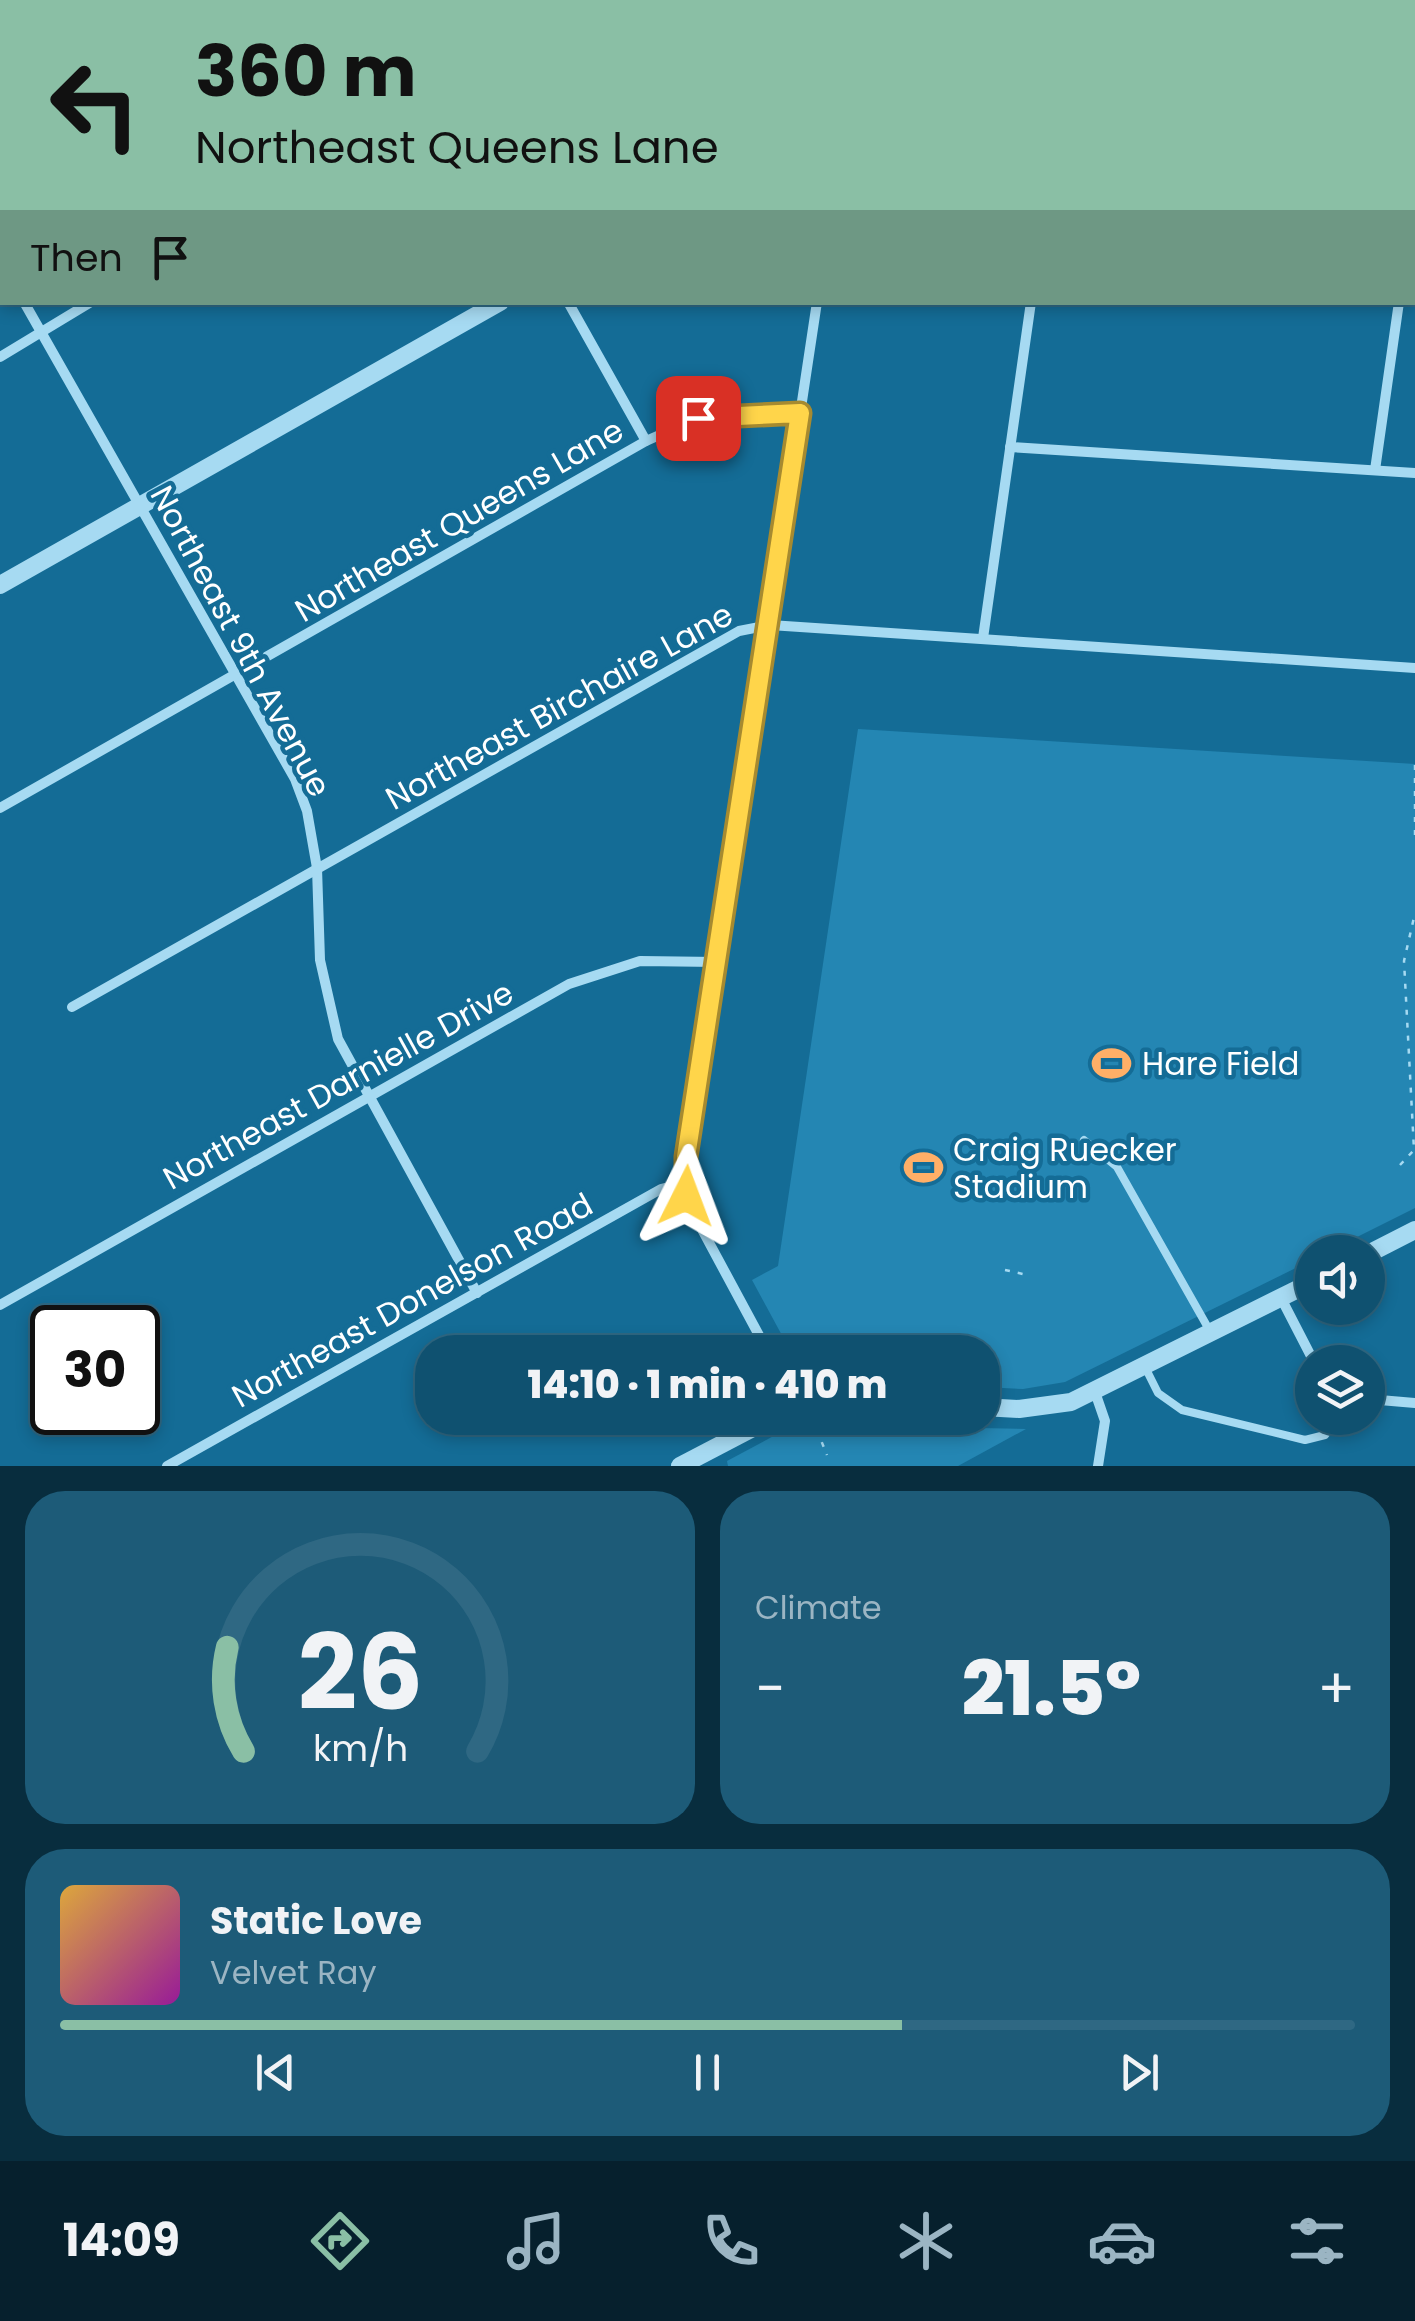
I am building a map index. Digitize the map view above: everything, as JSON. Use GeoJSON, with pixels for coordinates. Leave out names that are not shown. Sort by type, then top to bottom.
{"type":"FeatureCollection","features":[{"type":"Feature","properties":{"kind":"street","name":"Northeast 9th Avenue"},"geometry":{"type":"LineString","coordinates":[[26,305],[295,780],[307,811],[318,868],[320,960],[327,1004],[348,1064],[477,1292]]}},
{"type":"Feature","properties":{"kind":"street"},"geometry":{"type":"LineString","coordinates":[[0,356],[86,305]]}},
{"type":"Feature","properties":{"kind":"street"},"geometry":{"type":"LineString","coordinates":[[0,584],[495,305]]}},
{"type":"Feature","properties":{"kind":"street"},"geometry":{"type":"LineString","coordinates":[[570,305],[646,441]]}},
{"type":"Feature","properties":{"kind":"street"},"geometry":{"type":"LineString","coordinates":[[759,1335],[690,1209],[684,1183],[817,305]]}},
{"type":"Feature","properties":{"kind":"street"},"geometry":{"type":"LineString","coordinates":[[983,638],[1032,305]]}},
{"type":"Feature","properties":{"kind":"street"},"geometry":{"type":"LineString","coordinates":[[1375,470],[1399,305]]}},
{"type":"Feature","properties":{"kind":"street","name":"Northeast Queens Lane"},"geometry":{"type":"LineString","coordinates":[[0,808],[646,441],[698,418],[800,413]]}},
{"type":"Feature","properties":{"kind":"street"},"geometry":{"type":"LineString","coordinates":[[1010,447],[1415,472]]}},
{"type":"Feature","properties":{"kind":"street","name":"Northeast Birchaire Lane"},"geometry":{"type":"LineString","coordinates":[[72,1007],[739,630],[770,625],[1415,668]]}},
{"type":"Feature","properties":{"kind":"street","name":"Northeast Darnielle Drive"},"geometry":{"type":"LineString","coordinates":[[0,1305],[593,974],[662,959],[717,962]]}},
{"type":"Feature","properties":{"kind":"street","name":"Northeast Donelson Road"},"geometry":{"type":"LineString","coordinates":[[167,1466],[661,1188],[684,1183]]}},
{"type":"Feature","properties":{"kind":"street"},"geometry":{"type":"LineString","coordinates":[[1385,1245],[1415,1230]]}},
{"type":"Feature","properties":{"kind":"street"},"geometry":{"type":"LineString","coordinates":[[1000,1407],[1047,1408],[1095,1392],[1295,1290]]}},
{"type":"Feature","properties":{"kind":"street"},"geometry":{"type":"LineString","coordinates":[[1280,1298],[1305,1345]]}},
{"type":"Feature","properties":{"kind":"street"},"geometry":{"type":"LineString","coordinates":[[1095,1392],[1105,1420],[1098,1466]]}},
{"type":"Feature","properties":{"kind":"street"},"geometry":{"type":"LineString","coordinates":[[1385,1400],[1415,1403]]}},
{"type":"Feature","properties":{"kind":"street"},"geometry":{"type":"LineString","coordinates":[[680,1466],[739,1435]]}},
{"type":"Feature","properties":{"kind":"lane"},"geometry":{"type":"LineString","coordinates":[[1084,1140],[1117,1167],[1212,1334]]}},
{"type":"Feature","properties":{"kind":"lane"},"geometry":{"type":"LineString","coordinates":[[1145,1367],[1158,1393],[1182,1410],[1305,1440],[1325,1435]]}},
{"type":"Feature","properties":{"kind":"path"},"geometry":{"type":"LineString","coordinates":[[1415,765],[1415,841]]}},
{"type":"Feature","properties":{"kind":"path"},"geometry":{"type":"LineString","coordinates":[[1400,1165],[1414,1150],[1404,961],[1415,913]]}},
{"type":"Feature","properties":{"kind":"path"},"geometry":{"type":"LineString","coordinates":[[1005,1270],[1023,1274]]}},
{"type":"Feature","properties":{"kind":"path"},"geometry":{"type":"LineString","coordinates":[[819,1435],[827,1454]]}},
{"type":"Feature","properties":{"kind":"shaded area","name":"Hare Field"},"geometry":{"type":"Polygon","coordinates":[[[858,729],[1415,764],[1415,1208],[1361,1235],[1295,1235],[1295,1268],[1065,1382],[1023,1389],[1000,1388],[1000,1335],[782,1335],[752,1280],[778,1266],[858,729]]]}},
{"type":"Feature","properties":{"kind":"shaded area"},"geometry":{"type":"Polygon","coordinates":[[[1000,1428],[1026,1429],[958,1466],[728,1466],[727,1461],[775,1435],[1000,1435],[1000,1428]]]}},
{"type":"Feature","properties":{"kind":"place","name":"Hare Field"},"geometry":{"type":"Point","coordinates":[1112,1063]}},
{"type":"Feature","properties":{"kind":"place","name":"Craig Ruecker Stadium"},"geometry":{"type":"Point","coordinates":[923,1167]}},
{"type":"Feature","properties":{"kind":"route"},"geometry":{"type":"LineString","coordinates":[[686,1196],[686,1157],[800,413],[734,413],[698,418]]}}]}
